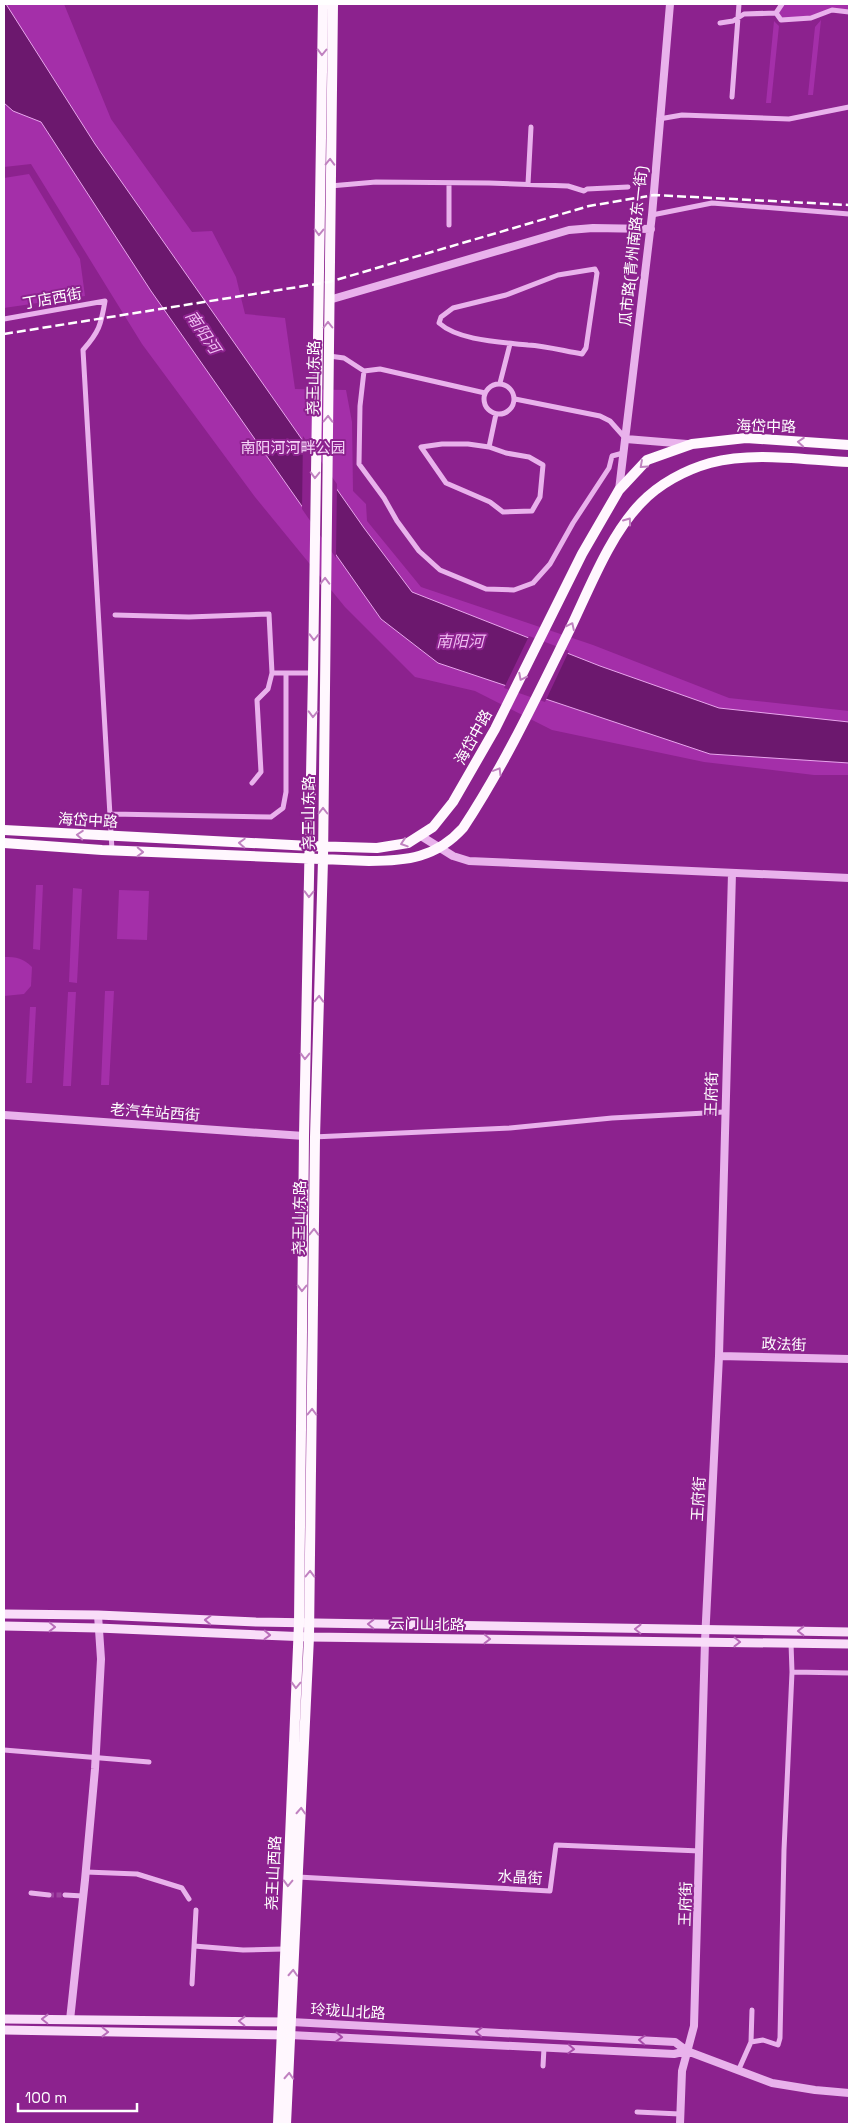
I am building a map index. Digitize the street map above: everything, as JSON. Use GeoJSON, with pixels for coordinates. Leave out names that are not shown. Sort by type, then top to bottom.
{"type":"FeatureCollection","features":[{"type":"Feature","properties":{"kind":"main road","name":"尧王山东路"},"geometry":{"type":"LineString","coordinates":[[304,1623],[304,1136],[323,4]]}},
{"type":"Feature","properties":{"kind":"main road","name":"尧王山东路"},"geometry":{"type":"LineString","coordinates":[[304,1623],[323,860],[328,300],[333,4]]}},
{"type":"Feature","properties":{"kind":"main road","name":"海岱中路"},"geometry":{"type":"LineString","coordinates":[[4,830],[323,847],[390,847],[408,843],[421,836],[440,820],[453,802],[495,729],[582,554],[619,490],[647,460],[692,444],[746,438],[849,445]]}},
{"type":"Feature","properties":{"kind":"main road","name":"海岱中路"},"geometry":{"type":"LineString","coordinates":[[4,843],[112,851],[323,860],[403,860],[438,849],[454,838],[473,813],[522,729],[602,562],[622,529],[641,503],[659,488],[690,470],[708,463],[748,456],[849,462]]}},
{"type":"Feature","properties":{"kind":"main road","name":"云门山北路"},"geometry":{"type":"LineString","coordinates":[[4,1614],[98,1615],[304,1623],[849,1632]]}},
{"type":"Feature","properties":{"kind":"main road","name":"尧王山西路"},"geometry":{"type":"LineString","coordinates":[[286,2022],[298,1877],[304,1623]]}},
{"type":"Feature","properties":{"kind":"main road","name":"云门山北路"},"geometry":{"type":"LineString","coordinates":[[4,1626],[304,1637],[849,1644]]}},
{"type":"Feature","properties":{"kind":"main road","name":"尧王山西路"},"geometry":{"type":"LineString","coordinates":[[286,2124],[284,1948],[304,1637]]}},
{"type":"Feature","properties":{"kind":"main road","name":"玲珑山北路"},"geometry":{"type":"LineString","coordinates":[[4,2019],[286,2022]]}},
{"type":"Feature","properties":{"kind":"main road","name":"玲珑山北路"},"geometry":{"type":"LineString","coordinates":[[4,2030],[286,2035]]}},
{"type":"Feature","properties":{"kind":"main road","name":"尧王山西路"},"geometry":{"type":"LineString","coordinates":[[278,2124],[286,2035]]}},
{"type":"Feature","properties":{"kind":"street","name":"瓜市路(青州南路东一街)"},"geometry":{"type":"LineString","coordinates":[[619,490],[651,229],[670,4]]}},
{"type":"Feature","properties":{"kind":"street"},"geometry":{"type":"LineString","coordinates":[[732,98],[738,4]]}},
{"type":"Feature","properties":{"kind":"street"},"geometry":{"type":"LineString","coordinates":[[776,13],[782,4]]}},
{"type":"Feature","properties":{"kind":"street"},"geometry":{"type":"LineString","coordinates":[[776,13],[781,20],[786,21],[811,18],[832,10],[849,12]]}},
{"type":"Feature","properties":{"kind":"street"},"geometry":{"type":"LineString","coordinates":[[720,23],[733,21],[744,14],[776,13]]}},
{"type":"Feature","properties":{"kind":"street"},"geometry":{"type":"LineString","coordinates":[[659,119],[682,115],[789,119],[849,107]]}},
{"type":"Feature","properties":{"kind":"street"},"geometry":{"type":"LineString","coordinates":[[528,184],[531,127]]}},
{"type":"Feature","properties":{"kind":"street"},"geometry":{"type":"LineString","coordinates":[[330,186],[376,182],[528,184],[568,186],[584,191],[587,189],[628,187]]}},
{"type":"Feature","properties":{"kind":"street"},"geometry":{"type":"LineString","coordinates":[[449,184],[449,225]]}},
{"type":"Feature","properties":{"kind":"street"},"geometry":{"type":"LineString","coordinates":[[652,215],[712,203],[849,214]]}},
{"type":"Feature","properties":{"kind":"street"},"geometry":{"type":"LineString","coordinates":[[328,300],[569,230],[593,228],[651,229]]}},
{"type":"Feature","properties":{"kind":"street"},"geometry":{"type":"LineString","coordinates":[[595,269],[597,273],[586,348],[582,354],[527,344],[510,344],[445,329],[439,323],[441,317],[453,308],[506,295],[558,275],[595,269]]}},
{"type":"Feature","properties":{"kind":"street","name":"丁店西街"},"geometry":{"type":"LineString","coordinates":[[4,319],[105,301],[97,334],[83,350],[88,458],[112,814]]}},
{"type":"Feature","properties":{"kind":"street"},"geometry":{"type":"LineString","coordinates":[[500,383],[510,344]]}},
{"type":"Feature","properties":{"kind":"street"},"geometry":{"type":"LineString","coordinates":[[328,356],[344,358],[364,371],[380,369],[485,393]]}},
{"type":"Feature","properties":{"kind":"street"},"geometry":{"type":"LineString","coordinates":[[364,371],[360,406],[359,464],[419,551],[440,570],[486,589],[514,590],[533,583],[550,564],[609,468],[612,456],[624,452]]}},
{"type":"Feature","properties":{"kind":"street"},"geometry":{"type":"LineString","coordinates":[[500,383],[512,389],[515,399],[510,410],[496,414],[485,405],[485,393],[492,385],[500,383]]}},
{"type":"Feature","properties":{"kind":"street"},"geometry":{"type":"LineString","coordinates":[[515,399],[600,416],[610,421],[626,439],[692,444]]}},
{"type":"Feature","properties":{"kind":"street"},"geometry":{"type":"LineString","coordinates":[[489,447],[496,414]]}},
{"type":"Feature","properties":{"kind":"street"},"geometry":{"type":"LineString","coordinates":[[456,444],[489,447],[506,453],[529,457],[543,465],[540,497],[532,511],[503,512],[490,502],[446,483],[421,447],[456,444]]}},
{"type":"Feature","properties":{"kind":"street"},"geometry":{"type":"LineString","coordinates":[[115,615],[189,617],[269,614],[272,673],[268,688],[257,700],[261,772],[252,783]]}},
{"type":"Feature","properties":{"kind":"street"},"geometry":{"type":"LineString","coordinates":[[272,673],[313,669]]}},
{"type":"Feature","properties":{"kind":"street"},"geometry":{"type":"LineString","coordinates":[[112,851],[112,814],[271,817],[283,808],[286,792],[286,673]]}},
{"type":"Feature","properties":{"kind":"street"},"geometry":{"type":"LineString","coordinates":[[421,836],[438,849],[453,856],[469,860],[849,878]]}},
{"type":"Feature","properties":{"kind":"street","name":"王府街"},"geometry":{"type":"LineString","coordinates":[[680,2124],[682,2071],[694,2026],[705,1641],[719,1356],[724,1112],[732,873]]}},
{"type":"Feature","properties":{"kind":"street"},"geometry":{"type":"LineString","coordinates":[[304,1136],[510,1128],[612,1118],[724,1112]]}},
{"type":"Feature","properties":{"kind":"street","name":"老汽车站西街"},"geometry":{"type":"LineString","coordinates":[[4,1115],[304,1136]]}},
{"type":"Feature","properties":{"kind":"street","name":"政法街"},"geometry":{"type":"LineString","coordinates":[[719,1356],[849,1359]]}},
{"type":"Feature","properties":{"kind":"street"},"geometry":{"type":"LineString","coordinates":[[70,2020],[84,1896],[95,1758],[101,1659],[98,1615]]}},
{"type":"Feature","properties":{"kind":"street"},"geometry":{"type":"LineString","coordinates":[[751,2042],[763,2040],[778,2045],[780,2038],[784,1850],[792,1672],[790,1643]]}},
{"type":"Feature","properties":{"kind":"street"},"geometry":{"type":"LineString","coordinates":[[792,1672],[849,1673]]}},
{"type":"Feature","properties":{"kind":"street"},"geometry":{"type":"LineString","coordinates":[[4,1750],[149,1762]]}},
{"type":"Feature","properties":{"kind":"street","name":"水晶街"},"geometry":{"type":"LineString","coordinates":[[298,1877],[550,1891],[556,1845],[700,1851]]}},
{"type":"Feature","properties":{"kind":"street"},"geometry":{"type":"LineString","coordinates":[[86,1872],[137,1874],[182,1888],[189,1899]]}},
{"type":"Feature","properties":{"kind":"street"},"geometry":{"type":"LineString","coordinates":[[31,1893],[49,1895]]}},
{"type":"Feature","properties":{"kind":"street"},"geometry":{"type":"LineString","coordinates":[[65,1895],[84,1896]]}},
{"type":"Feature","properties":{"kind":"street"},"geometry":{"type":"LineString","coordinates":[[192,1984],[196,1910]]}},
{"type":"Feature","properties":{"kind":"street"},"geometry":{"type":"LineString","coordinates":[[194,1946],[243,1950],[284,1948]]}},
{"type":"Feature","properties":{"kind":"street"},"geometry":{"type":"LineString","coordinates":[[739,2069],[751,2042],[752,2010]]}},
{"type":"Feature","properties":{"kind":"street","name":"玲珑山北路"},"geometry":{"type":"LineString","coordinates":[[286,2022],[675,2042],[687,2051],[739,2069],[772,2084],[849,2093]]}},
{"type":"Feature","properties":{"kind":"street","name":"玲珑山北路"},"geometry":{"type":"LineString","coordinates":[[286,2035],[674,2054],[687,2051]]}},
{"type":"Feature","properties":{"kind":"street"},"geometry":{"type":"LineString","coordinates":[[543,2066],[544,2048]]}},
{"type":"Feature","properties":{"kind":"street"},"geometry":{"type":"LineString","coordinates":[[636,2112],[680,2114]]}},
{"type":"Feature","properties":{"kind":"green space","name":"南阳河河畔公园"},"geometry":{"type":"Polygon","coordinates":[[[4,4],[64,4],[111,119],[192,232],[212,231],[236,277],[245,314],[285,318],[295,389],[346,390],[352,422],[353,491],[366,504],[367,521],[421,587],[593,645],[729,698],[849,711],[849,775],[814,775],[704,762],[552,730],[475,691],[415,677],[345,607],[255,497],[142,344],[31,164],[4,167],[4,4]]]}},
{"type":"Feature","properties":{"kind":"green space"},"geometry":{"type":"Polygon","coordinates":[[[782,4],[849,4],[849,12],[832,10],[811,18],[786,21],[776,13],[782,4]]]}},
{"type":"Feature","properties":{"kind":"green space"},"geometry":{"type":"Polygon","coordinates":[[[821,20],[813,95],[808,95],[815,27],[821,20]]]}},
{"type":"Feature","properties":{"kind":"green space"},"geometry":{"type":"Polygon","coordinates":[[[774,21],[779,26],[771,103],[766,103],[774,21]]]}},
{"type":"Feature","properties":{"kind":"green space"},"geometry":{"type":"Polygon","coordinates":[[[29,174],[80,259],[85,296],[4,308],[4,178],[29,174]]]}},
{"type":"Feature","properties":{"kind":"green space"},"geometry":{"type":"Polygon","coordinates":[[[36,885],[43,885],[40,950],[33,949],[36,885]]]}},
{"type":"Feature","properties":{"kind":"green space"},"geometry":{"type":"Polygon","coordinates":[[[73,888],[82,889],[77,983],[69,982],[73,888]]]}},
{"type":"Feature","properties":{"kind":"green space"},"geometry":{"type":"Polygon","coordinates":[[[119,890],[149,891],[147,940],[117,939],[119,890]]]}},
{"type":"Feature","properties":{"kind":"green space"},"geometry":{"type":"Polygon","coordinates":[[[4,957],[19,959],[32,967],[31,986],[24,994],[4,996],[4,957]]]}},
{"type":"Feature","properties":{"kind":"green space"},"geometry":{"type":"Polygon","coordinates":[[[105,991],[114,991],[109,1085],[101,1085],[105,991]]]}},
{"type":"Feature","properties":{"kind":"green space"},"geometry":{"type":"Polygon","coordinates":[[[68,992],[76,992],[71,1086],[63,1086],[68,992]]]}},
{"type":"Feature","properties":{"kind":"green space"},"geometry":{"type":"Polygon","coordinates":[[[30,1007],[36,1007],[32,1083],[26,1083],[30,1007]]]}},
{"type":"Feature","properties":{"kind":"water","name":"南阳河"},"geometry":{"type":"Polygon","coordinates":[[[4,4],[6,4],[95,144],[364,528],[412,592],[600,666],[719,708],[849,722],[849,763],[710,754],[438,663],[381,619],[151,291],[41,122],[13,111],[4,103],[4,4]]]}},
{"type":"Feature","properties":{"kind":"pier"},"geometry":{"type":"Polygon","coordinates":[[[303,436],[337,484],[336,558],[302,509],[303,436]]]}},
{"type":"Feature","properties":{"kind":"pier"},"geometry":{"type":"Polygon","coordinates":[[[529,636],[569,651],[545,702],[504,688],[529,636]]]}},
{"type":"Feature","properties":{"kind":"tunnel"},"geometry":{"type":"LineString","coordinates":[[49,1895],[65,1895]]}},
{"type":"Feature","properties":{"kind":"railway"},"geometry":{"type":"LineString","coordinates":[[4,334],[329,282],[589,206],[654,195],[849,205]]}}]}
